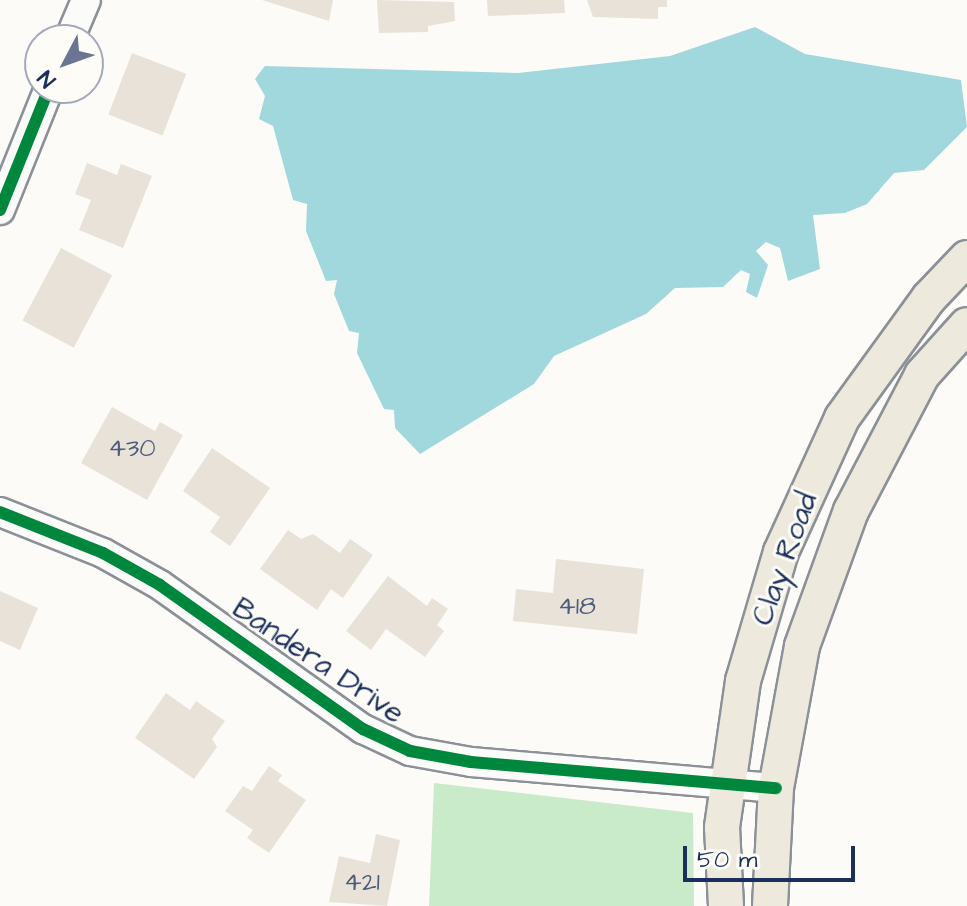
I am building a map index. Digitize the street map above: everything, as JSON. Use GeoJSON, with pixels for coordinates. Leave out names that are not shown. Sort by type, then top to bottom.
{"type":"FeatureCollection","features":[{"type":"Feature","properties":{"kind":"main road","name":"Clay Road"},"geometry":{"type":"LineString","coordinates":[[726,906],[722,827],[743,681],[781,552],[842,418],[929,298],[967,258]]}},
{"type":"Feature","properties":{"kind":"main road","name":"Clay Road"},"geometry":{"type":"LineString","coordinates":[[770,906],[776,788],[802,646],[851,511],[922,375],[967,325]]}},
{"type":"Feature","properties":{"kind":"street"},"geometry":{"type":"LineString","coordinates":[[76,24],[86,0]]}},
{"type":"Feature","properties":{"kind":"street"},"geometry":{"type":"LineString","coordinates":[[0,210],[43,104]]}},
{"type":"Feature","properties":{"kind":"street","name":"Bandera Drive"},"geometry":{"type":"LineString","coordinates":[[0,512],[103,553],[160,585],[363,729],[410,751],[728,786],[776,788]]}},
{"type":"Feature","properties":{"kind":"green space"},"geometry":{"type":"Polygon","coordinates":[[[434,783],[693,813],[694,906],[429,906],[434,783]]]}},
{"type":"Feature","properties":{"kind":"water"},"geometry":{"type":"Polygon","coordinates":[[[755,27],[805,54],[961,80],[967,127],[924,170],[894,173],[867,204],[845,213],[813,215],[820,269],[788,281],[780,248],[766,242],[756,251],[768,265],[757,298],[746,292],[750,274],[741,270],[723,287],[675,288],[646,314],[554,356],[534,384],[420,454],[395,428],[394,410],[384,409],[357,353],[359,333],[349,331],[334,294],[337,280],[326,281],[306,231],[307,204],[293,200],[273,126],[259,119],[265,96],[255,79],[265,66],[518,73],[670,56],[755,27]]]}},
{"type":"Feature","properties":{"kind":"building"},"geometry":{"type":"Polygon","coordinates":[[[262,0],[333,0],[329,21],[262,0]]]}},
{"type":"Feature","properties":{"kind":"building"},"geometry":{"type":"Polygon","coordinates":[[[377,0],[454,2],[455,21],[428,26],[428,32],[379,33],[377,0]]]}},
{"type":"Feature","properties":{"kind":"building"},"geometry":{"type":"Polygon","coordinates":[[[487,0],[564,0],[565,13],[488,16],[487,0]]]}},
{"type":"Feature","properties":{"kind":"building"},"geometry":{"type":"Polygon","coordinates":[[[587,0],[667,0],[667,7],[658,7],[658,19],[593,17],[587,0]]]}},
{"type":"Feature","properties":{"kind":"building"},"geometry":{"type":"Polygon","coordinates":[[[132,53],[186,74],[162,135],[108,115],[132,53]]]}},
{"type":"Feature","properties":{"kind":"building"},"geometry":{"type":"Polygon","coordinates":[[[87,163],[117,175],[121,164],[152,176],[123,248],[79,230],[91,200],[75,194],[87,163]]]}},
{"type":"Feature","properties":{"kind":"building"},"geometry":{"type":"Polygon","coordinates":[[[61,248],[112,275],[74,348],[23,320],[61,248]]]}},
{"type":"Feature","properties":{"kind":"building"},"geometry":{"type":"Polygon","coordinates":[[[112,407],[155,431],[160,422],[183,435],[147,500],[81,463],[112,407]]]}},
{"type":"Feature","properties":{"kind":"building"},"geometry":{"type":"Polygon","coordinates":[[[212,448],[270,488],[230,546],[210,532],[220,517],[183,491],[212,448]]]}},
{"type":"Feature","properties":{"kind":"building"},"geometry":{"type":"Polygon","coordinates":[[[288,530],[301,539],[313,534],[340,553],[350,539],[373,555],[343,598],[331,589],[317,610],[260,569],[288,530]]]}},
{"type":"Feature","properties":{"kind":"building"},"geometry":{"type":"Polygon","coordinates":[[[556,559],[644,569],[637,634],[513,621],[516,589],[553,593],[556,559]]]}},
{"type":"Feature","properties":{"kind":"building"},"geometry":{"type":"Polygon","coordinates":[[[388,576],[427,606],[432,598],[448,609],[437,625],[444,631],[425,657],[386,629],[371,650],[346,631],[388,576]]]}},
{"type":"Feature","properties":{"kind":"building"},"geometry":{"type":"Polygon","coordinates":[[[0,591],[38,608],[20,650],[0,641],[0,591]]]}},
{"type":"Feature","properties":{"kind":"building"},"geometry":{"type":"Polygon","coordinates":[[[166,693],[190,710],[196,701],[225,721],[212,739],[217,747],[194,779],[135,738],[166,693]]]}},
{"type":"Feature","properties":{"kind":"building"},"geometry":{"type":"Polygon","coordinates":[[[269,766],[282,775],[278,781],[306,800],[269,853],[247,838],[253,830],[225,811],[243,786],[252,791],[269,766]]]}},
{"type":"Feature","properties":{"kind":"building"},"geometry":{"type":"Polygon","coordinates":[[[376,834],[400,840],[387,906],[329,902],[339,856],[370,863],[376,834]]]}},
{"type":"Feature","properties":{"kind":"cycle path"},"geometry":{"type":"LineString","coordinates":[[0,210],[43,104]]}},
{"type":"Feature","properties":{"kind":"cycle path"},"geometry":{"type":"LineString","coordinates":[[0,512],[103,553],[160,585],[363,729],[410,751],[471,762],[776,788]]}}]}
